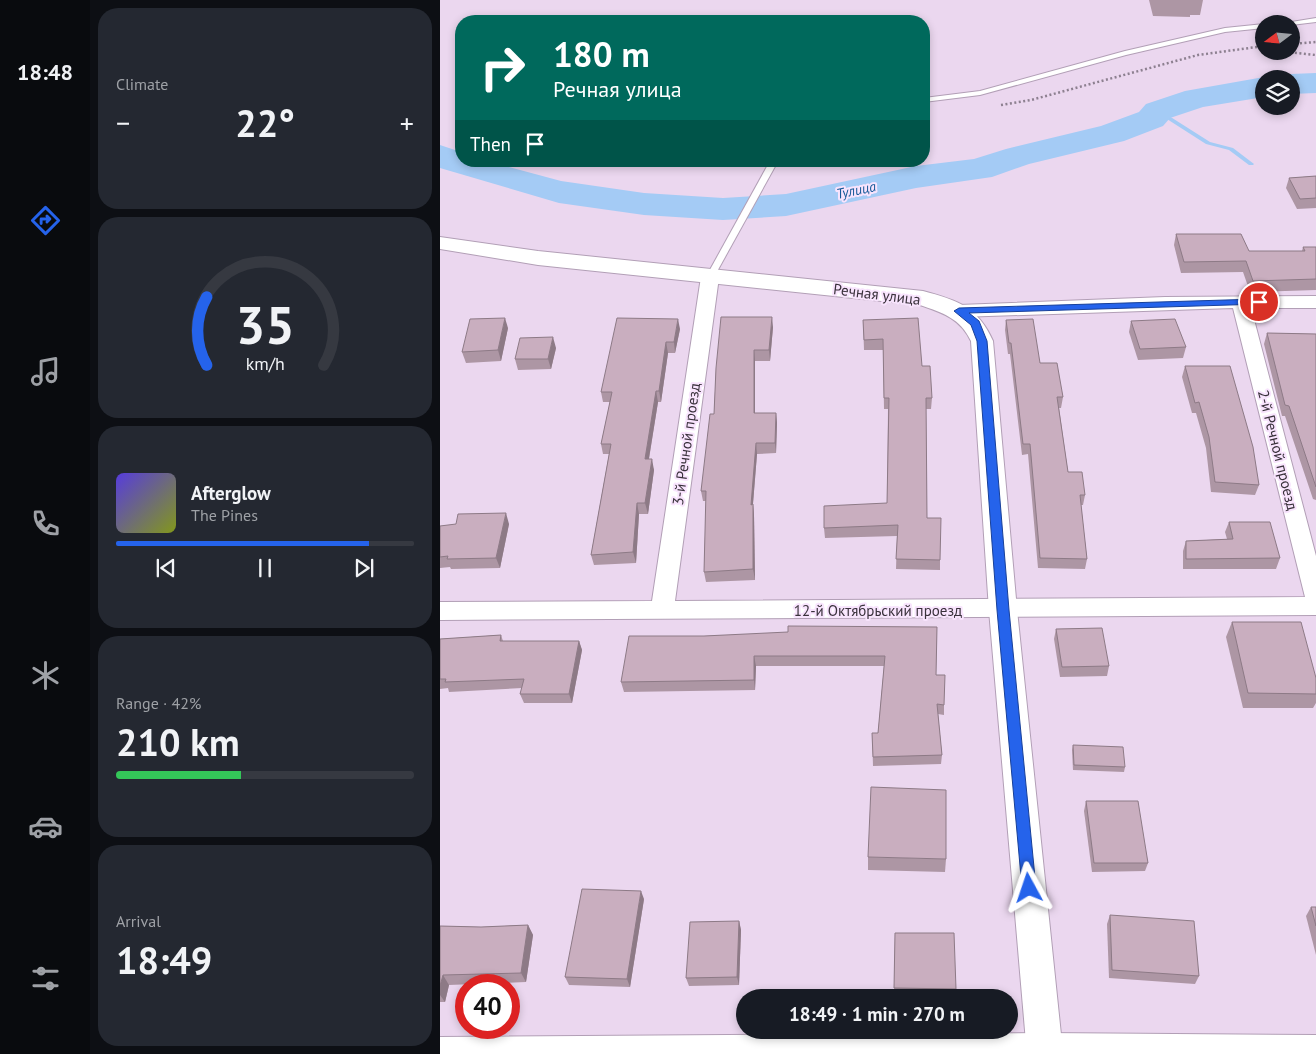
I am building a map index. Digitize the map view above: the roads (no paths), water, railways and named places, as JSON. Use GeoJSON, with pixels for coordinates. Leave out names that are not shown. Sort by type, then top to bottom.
{"type":"FeatureCollection","features":[{"type":"Feature","properties":{"kind":"street","name":"Речная улица"},"geometry":{"type":"LineString","coordinates":[[440,242],[538,258],[923,298],[959,311],[1240,302],[1316,302]]}},
{"type":"Feature","properties":{"kind":"street","name":"3-й Речной проезд"},"geometry":{"type":"LineString","coordinates":[[662,611],[710,277]]}},
{"type":"Feature","properties":{"kind":"street","name":"2-й Речной проезд"},"geometry":{"type":"LineString","coordinates":[[1240,302],[1316,598]]}},
{"type":"Feature","properties":{"kind":"street"},"geometry":{"type":"LineString","coordinates":[[959,311],[976,323],[982,341],[1003,610],[1044,1050]]}},
{"type":"Feature","properties":{"kind":"street","name":"12-й Октябрьский проезд"},"geometry":{"type":"LineString","coordinates":[[440,611],[1003,610],[1316,606]]}},
{"type":"Feature","properties":{"kind":"street"},"geometry":{"type":"LineString","coordinates":[[440,1052],[1316,1050]]}},
{"type":"Feature","properties":{"kind":"lane"},"geometry":{"type":"LineString","coordinates":[[1300,22],[1316,20]]}},
{"type":"Feature","properties":{"kind":"lane"},"geometry":{"type":"LineString","coordinates":[[930,99],[980,93],[1132,52],[1225,30],[1255,27]]}},
{"type":"Feature","properties":{"kind":"lane"},"geometry":{"type":"LineString","coordinates":[[710,277],[730,236],[772,167]]}},
{"type":"Feature","properties":{"kind":"waterway","name":"Тулица"},"geometry":{"type":"LineString","coordinates":[[1300,84],[1316,83]]}},
{"type":"Feature","properties":{"kind":"waterway","name":"Тулица"},"geometry":{"type":"LineString","coordinates":[[468,167],[559,192],[644,204],[723,209],[786,205],[916,177],[979,169],[1018,156],[1112,134],[1151,119],[1158,111],[1197,98],[1255,88]]}},
{"type":"Feature","properties":{"kind":"waterway"},"geometry":{"type":"LineString","coordinates":[[1158,111],[1208,143],[1231,149],[1251,164]]}},
{"type":"Feature","properties":{"kind":"waterway","name":"Тулица"},"geometry":{"type":"LineString","coordinates":[[440,156],[455,162]]}}]}
